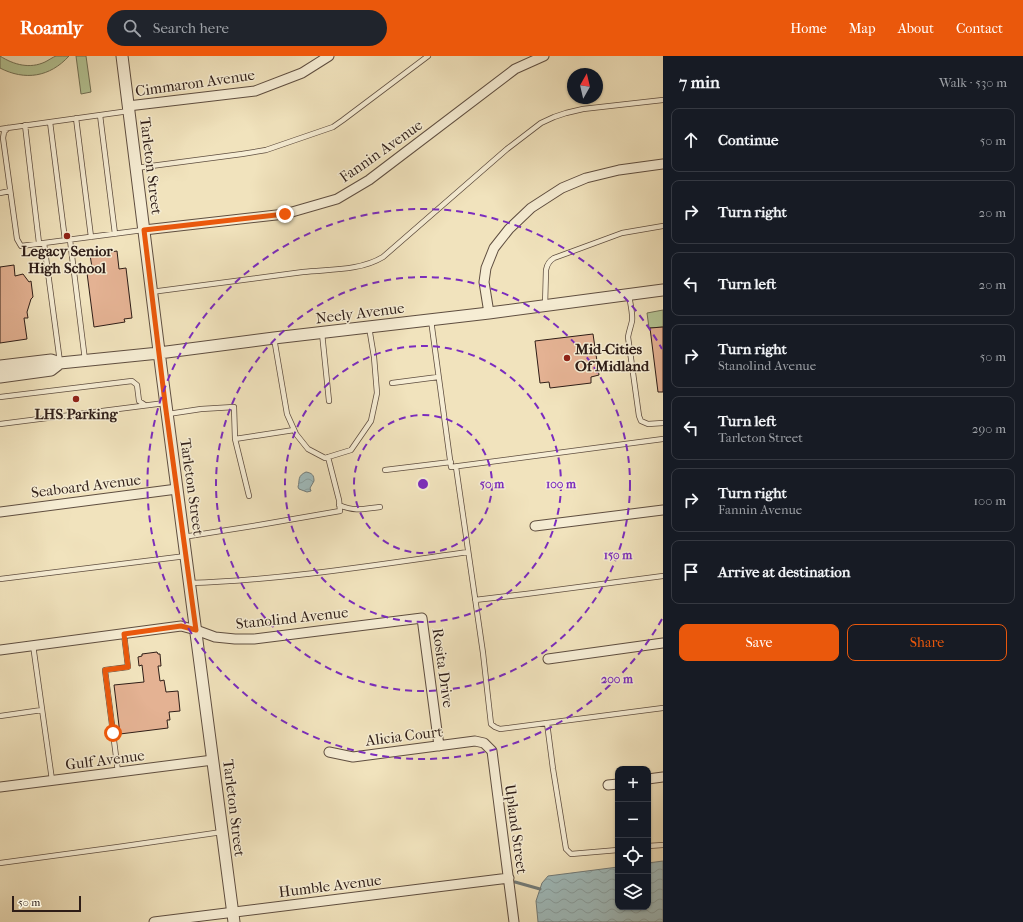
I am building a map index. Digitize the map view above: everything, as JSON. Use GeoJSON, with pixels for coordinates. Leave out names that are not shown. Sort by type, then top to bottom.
{"type":"FeatureCollection","features":[{"type":"Feature","properties":{"kind":"street","name":"Tarleton Street"},"geometry":{"type":"LineString","coordinates":[[122,56],[176,489],[196,630],[233,917]]}},
{"type":"Feature","properties":{"kind":"street","name":"Cimmaron Avenue"},"geometry":{"type":"LineString","coordinates":[[128,109],[254,91],[302,73],[330,56]]}},
{"type":"Feature","properties":{"kind":"street","name":"Fannin Avenue"},"geometry":{"type":"LineString","coordinates":[[144,230],[285,214],[337,199],[369,180],[515,70],[544,56]]}},
{"type":"Feature","properties":{"kind":"street"},"geometry":{"type":"LineString","coordinates":[[489,313],[484,282],[486,268],[494,248],[509,229],[531,208],[562,188],[586,178],[620,170],[663,164]]}},
{"type":"Feature","properties":{"kind":"street","name":"Neely Avenue"},"geometry":{"type":"LineString","coordinates":[[0,366],[51,360],[60,363],[159,353],[489,313],[663,290]]}},
{"type":"Feature","properties":{"kind":"street","name":"Neely Avenue"},"geometry":{"type":"LineString","coordinates":[[0,377],[51,370],[60,363]]}},
{"type":"Feature","properties":{"kind":"street","name":"Seaboard Avenue"},"geometry":{"type":"LineString","coordinates":[[0,512],[176,489]]}},
{"type":"Feature","properties":{"kind":"street"},"geometry":{"type":"LineString","coordinates":[[535,526],[663,510]]}},
{"type":"Feature","properties":{"kind":"street","name":"Stanolind Avenue"},"geometry":{"type":"LineString","coordinates":[[0,650],[181,626],[215,637],[254,639],[422,618]]}},
{"type":"Feature","properties":{"kind":"street","name":"Rosita Drive"},"geometry":{"type":"LineString","coordinates":[[422,618],[439,746]]}},
{"type":"Feature","properties":{"kind":"street"},"geometry":{"type":"LineString","coordinates":[[548,659],[663,643]]}},
{"type":"Feature","properties":{"kind":"street","name":"Alicia Court"},"geometry":{"type":"LineString","coordinates":[[329,752],[353,757],[475,741],[484,743]]}},
{"type":"Feature","properties":{"kind":"street","name":"Upland Street"},"geometry":{"type":"LineString","coordinates":[[484,743],[492,751],[514,922]]}},
{"type":"Feature","properties":{"kind":"street","name":"Gulf Avenue"},"geometry":{"type":"LineString","coordinates":[[0,787],[213,760]]}},
{"type":"Feature","properties":{"kind":"street"},"geometry":{"type":"LineString","coordinates":[[651,779],[663,777]]}},
{"type":"Feature","properties":{"kind":"street"},"geometry":{"type":"LineString","coordinates":[[608,785],[615,784]]}},
{"type":"Feature","properties":{"kind":"street","name":"Humble Avenue"},"geometry":{"type":"LineString","coordinates":[[154,922],[233,917],[509,878]]}},
{"type":"Feature","properties":{"kind":"lane"},"geometry":{"type":"LineString","coordinates":[[136,168],[266,150],[333,127],[428,56]]}},
{"type":"Feature","properties":{"kind":"lane"},"geometry":{"type":"LineString","coordinates":[[151,292],[366,265],[383,256],[507,149],[541,123],[554,117],[583,109],[663,100]]}},
{"type":"Feature","properties":{"kind":"lane"},"geometry":{"type":"LineString","coordinates":[[0,129],[100,115],[128,109]]}},
{"type":"Feature","properties":{"kind":"lane"},"geometry":{"type":"LineString","coordinates":[[100,115],[115,234]]}},
{"type":"Feature","properties":{"kind":"lane"},"geometry":{"type":"LineString","coordinates":[[76,118],[91,237]]}},
{"type":"Feature","properties":{"kind":"lane"},"geometry":{"type":"LineString","coordinates":[[50,122],[85,360]]}},
{"type":"Feature","properties":{"kind":"lane"},"geometry":{"type":"LineString","coordinates":[[25,126],[60,363]]}},
{"type":"Feature","properties":{"kind":"lane"},"geometry":{"type":"LineString","coordinates":[[8,128],[4,132],[3,138],[17,239],[21,246],[144,230]]}},
{"type":"Feature","properties":{"kind":"lane"},"geometry":{"type":"LineString","coordinates":[[0,192],[10,191]]}},
{"type":"Feature","properties":{"kind":"lane"},"geometry":{"type":"LineString","coordinates":[[545,306],[546,270],[549,261],[560,255],[622,233],[663,226]]}},
{"type":"Feature","properties":{"kind":"lane"},"geometry":{"type":"LineString","coordinates":[[629,295],[632,321],[628,337],[639,416],[641,421],[648,424],[663,423]]}},
{"type":"Feature","properties":{"kind":"lane"},"geometry":{"type":"LineString","coordinates":[[431,320],[451,468],[663,440]]}},
{"type":"Feature","properties":{"kind":"lane"},"geometry":{"type":"LineString","coordinates":[[274,338],[287,414],[296,434],[308,449],[325,458],[351,450],[371,421],[377,393],[374,357],[369,327]]}},
{"type":"Feature","properties":{"kind":"lane"},"geometry":{"type":"LineString","coordinates":[[322,333],[330,401]]}},
{"type":"Feature","properties":{"kind":"lane"},"geometry":{"type":"LineString","coordinates":[[392,383],[438,377]]}},
{"type":"Feature","properties":{"kind":"lane"},"geometry":{"type":"LineString","coordinates":[[0,397],[132,381],[137,385],[139,401],[145,405]]}},
{"type":"Feature","properties":{"kind":"lane"},"geometry":{"type":"LineString","coordinates":[[0,424],[145,405],[166,408],[201,409],[234,407],[235,439],[249,496]]}},
{"type":"Feature","properties":{"kind":"lane"},"geometry":{"type":"LineString","coordinates":[[235,439],[294,430]]}},
{"type":"Feature","properties":{"kind":"lane"},"geometry":{"type":"LineString","coordinates":[[183,537],[340,511],[339,500],[328,456]]}},
{"type":"Feature","properties":{"kind":"lane"},"geometry":{"type":"LineString","coordinates":[[385,470],[450,462]]}},
{"type":"Feature","properties":{"kind":"lane"},"geometry":{"type":"LineString","coordinates":[[456,467],[491,724],[495,728],[500,729],[663,708]]}},
{"type":"Feature","properties":{"kind":"lane"},"geometry":{"type":"LineString","coordinates":[[339,505],[357,510],[380,507]]}},
{"type":"Feature","properties":{"kind":"lane"},"geometry":{"type":"LineString","coordinates":[[189,583],[259,579],[310,574],[468,552]]}},
{"type":"Feature","properties":{"kind":"lane"},"geometry":{"type":"LineString","coordinates":[[0,580],[186,556]]}},
{"type":"Feature","properties":{"kind":"lane"},"geometry":{"type":"LineString","coordinates":[[475,600],[663,576]]}},
{"type":"Feature","properties":{"kind":"lane"},"geometry":{"type":"LineString","coordinates":[[118,772],[105,670],[128,667],[124,634]]}},
{"type":"Feature","properties":{"kind":"lane"},"geometry":{"type":"LineString","coordinates":[[33,645],[52,780]]}},
{"type":"Feature","properties":{"kind":"lane"},"geometry":{"type":"LineString","coordinates":[[0,716],[42,710]]}},
{"type":"Feature","properties":{"kind":"lane"},"geometry":{"type":"LineString","coordinates":[[547,723],[566,849],[571,854],[615,850]]}},
{"type":"Feature","properties":{"kind":"lane"},"geometry":{"type":"LineString","coordinates":[[0,863],[222,832]]}},
{"type":"Feature","properties":{"kind":"lane"},"geometry":{"type":"LineString","coordinates":[[651,846],[663,845]]}},
{"type":"Feature","properties":{"kind":"green space"},"geometry":{"type":"Polygon","coordinates":[[[0,56],[16,64],[28,66],[45,62],[56,56],[69,56],[54,69],[37,75],[19,75],[0,68],[0,56]]]}},
{"type":"Feature","properties":{"kind":"green space"},"geometry":{"type":"Polygon","coordinates":[[[76,56],[86,56],[91,92],[81,94],[76,56]]]}},
{"type":"Feature","properties":{"kind":"green space"},"geometry":{"type":"Polygon","coordinates":[[[663,310],[663,327],[649,328],[647,313],[663,310]]]}},
{"type":"Feature","properties":{"kind":"water"},"geometry":{"type":"Polygon","coordinates":[[[306,472],[310,473],[314,479],[310,488],[311,491],[307,492],[299,489],[298,487],[299,478],[306,472]]]}},
{"type":"Feature","properties":{"kind":"water"},"geometry":{"type":"Polygon","coordinates":[[[663,861],[663,922],[538,922],[536,901],[542,883],[548,876],[615,867],[615,910],[651,910],[651,863],[663,861]]]}},
{"type":"Feature","properties":{"kind":"building"},"geometry":{"type":"Polygon","coordinates":[[[117,251],[119,269],[126,268],[132,318],[124,319],[125,322],[94,327],[87,273],[93,273],[90,255],[117,251]]]}},
{"type":"Feature","properties":{"kind":"building"},"geometry":{"type":"Polygon","coordinates":[[[14,265],[15,276],[23,274],[29,282],[31,281],[33,297],[27,312],[28,318],[24,318],[27,339],[0,343],[0,267],[14,265]]]}},
{"type":"Feature","properties":{"kind":"building"},"geometry":{"type":"Polygon","coordinates":[[[663,327],[663,392],[658,392],[650,328],[663,327]]]}},
{"type":"Feature","properties":{"kind":"building","name":"Mid-Cities Of Midland"},"geometry":{"type":"Polygon","coordinates":[[[593,334],[599,375],[591,377],[591,383],[550,388],[549,382],[540,383],[535,341],[593,334]]]}},
{"type":"Feature","properties":{"kind":"building"},"geometry":{"type":"Polygon","coordinates":[[[157,652],[160,654],[161,666],[158,666],[160,681],[164,680],[166,692],[178,691],[180,711],[169,712],[170,720],[167,720],[168,728],[120,734],[114,685],[144,682],[142,665],[139,666],[138,657],[142,656],[142,654],[157,652]]]}},
{"type":"Feature","properties":{"kind":"waterway"},"geometry":{"type":"LineString","coordinates":[[515,882],[540,889]]}},
{"type":"Feature","properties":{"kind":"place","name":"Legacy Senior High School"},"geometry":{"type":"Point","coordinates":[67,236]}},
{"type":"Feature","properties":{"kind":"place","name":"Mid-Cities Of Midland"},"geometry":{"type":"Point","coordinates":[567,358]}},
{"type":"Feature","properties":{"kind":"place","name":"LHS Parking"},"geometry":{"type":"Point","coordinates":[76,399]}},
{"type":"Feature","properties":{"kind":"route"},"geometry":{"type":"LineString","coordinates":[[113,733],[105,670],[128,667],[124,634],[181,626],[196,630],[176,489],[144,230],[285,214]]}}]}
